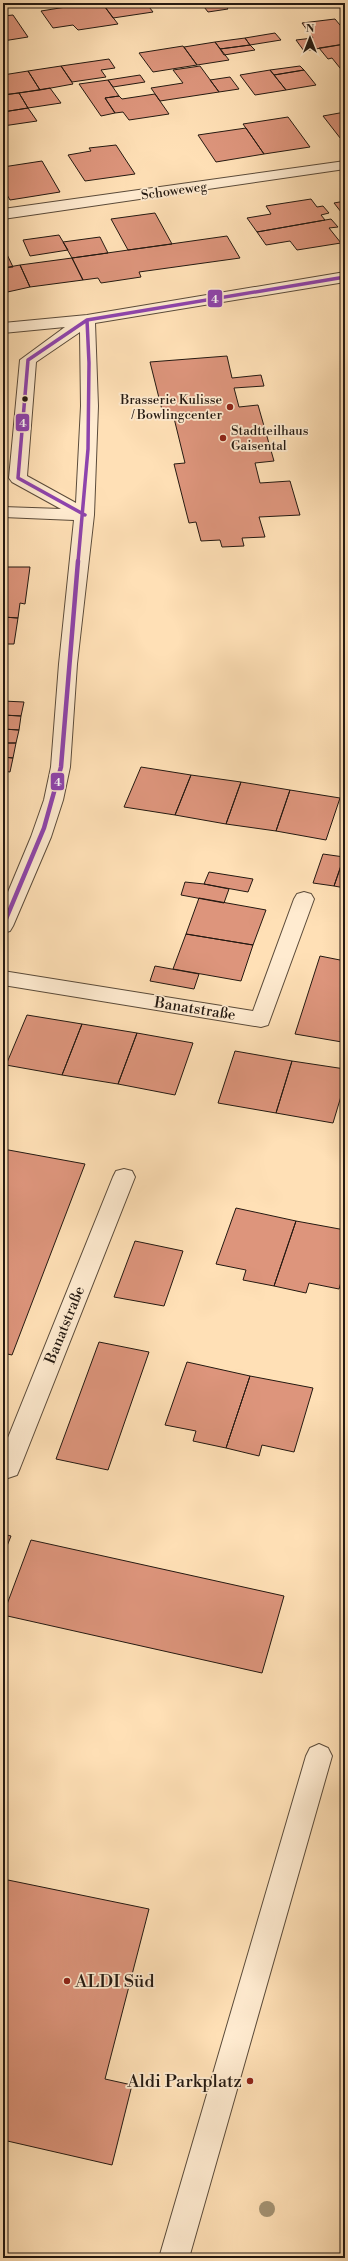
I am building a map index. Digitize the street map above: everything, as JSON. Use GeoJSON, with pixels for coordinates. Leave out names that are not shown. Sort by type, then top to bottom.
{"type":"FeatureCollection","features":[{"type":"Feature","properties":{"kind":"street","name":"Schoweweg"},"geometry":{"type":"LineString","coordinates":[[3,214],[345,166]]}},
{"type":"Feature","properties":{"kind":"street"},"geometry":{"type":"LineString","coordinates":[[3,328],[87,320],[345,278]]}},
{"type":"Feature","properties":{"kind":"street"},"geometry":{"type":"LineString","coordinates":[[85,515],[18,478],[28,360],[87,320]]}},
{"type":"Feature","properties":{"kind":"street"},"geometry":{"type":"LineString","coordinates":[[3,926],[33,861],[58,781],[68,666],[85,515],[91,373],[87,320]]}},
{"type":"Feature","properties":{"kind":"street"},"geometry":{"type":"LineString","coordinates":[[3,512],[85,515]]}},
{"type":"Feature","properties":{"kind":"street","name":"Banatstraße"},"geometry":{"type":"LineString","coordinates":[[3,978],[261,1020],[304,899]]}},
{"type":"Feature","properties":{"kind":"street","name":"Banatstraße"},"geometry":{"type":"LineString","coordinates":[[3,1467],[8,1468],[124,1177]]}},
{"type":"Feature","properties":{"kind":"street"},"geometry":{"type":"LineString","coordinates":[[174,2258],[319,1756]]}},
{"type":"Feature","properties":{"kind":"building"},"geometry":{"type":"Polygon","coordinates":[[[91,3],[102,3],[118,24],[78,30],[73,25],[53,28],[41,11],[91,3]]]}},
{"type":"Feature","properties":{"kind":"building"},"geometry":{"type":"Polygon","coordinates":[[[102,3],[146,3],[153,12],[113,18],[102,3]]]}},
{"type":"Feature","properties":{"kind":"building"},"geometry":{"type":"Polygon","coordinates":[[[201,3],[232,3],[224,4],[228,9],[208,12],[201,3]]]}},
{"type":"Feature","properties":{"kind":"building"},"geometry":{"type":"Polygon","coordinates":[[[13,15],[28,37],[3,41],[3,16],[13,15]]]}},
{"type":"Feature","properties":{"kind":"building"},"geometry":{"type":"Polygon","coordinates":[[[335,19],[345,31],[345,44],[304,51],[296,40],[313,38],[302,23],[335,19]]]}},
{"type":"Feature","properties":{"kind":"building"},"geometry":{"type":"Polygon","coordinates":[[[275,33],[281,40],[250,45],[245,38],[275,33]]]}},
{"type":"Feature","properties":{"kind":"building"},"geometry":{"type":"Polygon","coordinates":[[[245,38],[250,45],[220,49],[215,42],[245,38]]]}},
{"type":"Feature","properties":{"kind":"building"},"geometry":{"type":"Polygon","coordinates":[[[215,42],[229,60],[197,65],[184,47],[215,42]]]}},
{"type":"Feature","properties":{"kind":"building"},"geometry":{"type":"Polygon","coordinates":[[[345,44],[344,73],[332,58],[328,59],[319,48],[345,44]]]}},
{"type":"Feature","properties":{"kind":"building"},"geometry":{"type":"Polygon","coordinates":[[[250,45],[255,50],[224,55],[220,49],[250,45]]]}},
{"type":"Feature","properties":{"kind":"building"},"geometry":{"type":"Polygon","coordinates":[[[183,46],[197,65],[153,72],[139,53],[183,46]]]}},
{"type":"Feature","properties":{"kind":"building"},"geometry":{"type":"Polygon","coordinates":[[[109,59],[115,68],[101,70],[106,77],[72,82],[61,66],[109,59]]]}},
{"type":"Feature","properties":{"kind":"building"},"geometry":{"type":"Polygon","coordinates":[[[61,66],[73,84],[40,90],[28,71],[61,66]]]}},
{"type":"Feature","properties":{"kind":"building"},"geometry":{"type":"Polygon","coordinates":[[[200,66],[219,92],[160,101],[151,88],[183,83],[173,70],[200,66]]]}},
{"type":"Feature","properties":{"kind":"building"},"geometry":{"type":"Polygon","coordinates":[[[300,66],[304,70],[274,75],[270,70],[300,66]]]}},
{"type":"Feature","properties":{"kind":"building"},"geometry":{"type":"Polygon","coordinates":[[[270,70],[286,90],[255,95],[240,75],[270,70]]]}},
{"type":"Feature","properties":{"kind":"building"},"geometry":{"type":"Polygon","coordinates":[[[304,70],[316,85],[286,90],[274,75],[304,70]]]}},
{"type":"Feature","properties":{"kind":"building"},"geometry":{"type":"Polygon","coordinates":[[[28,71],[40,90],[3,95],[3,75],[28,71]]]}},
{"type":"Feature","properties":{"kind":"building"},"geometry":{"type":"Polygon","coordinates":[[[140,75],[145,82],[113,87],[108,80],[140,75]]]}},
{"type":"Feature","properties":{"kind":"building"},"geometry":{"type":"Polygon","coordinates":[[[230,77],[239,89],[219,92],[210,80],[230,77]]]}},
{"type":"Feature","properties":{"kind":"building"},"geometry":{"type":"Polygon","coordinates":[[[108,80],[119,96],[105,98],[115,113],[101,116],[79,84],[108,80]]]}},
{"type":"Feature","properties":{"kind":"building"},"geometry":{"type":"Polygon","coordinates":[[[50,88],[61,103],[28,108],[19,93],[50,88]]]}},
{"type":"Feature","properties":{"kind":"building"},"geometry":{"type":"Polygon","coordinates":[[[19,93],[28,108],[3,112],[3,95],[19,93]]]}},
{"type":"Feature","properties":{"kind":"building"},"geometry":{"type":"Polygon","coordinates":[[[155,94],[169,114],[129,120],[123,112],[115,113],[105,98],[119,96],[122,99],[155,94]]]}},
{"type":"Feature","properties":{"kind":"building"},"geometry":{"type":"Polygon","coordinates":[[[28,108],[37,121],[3,126],[3,112],[28,108]]]}},
{"type":"Feature","properties":{"kind":"building"},"geometry":{"type":"Polygon","coordinates":[[[345,112],[345,143],[344,143],[323,116],[345,112]]]}},
{"type":"Feature","properties":{"kind":"building"},"geometry":{"type":"Polygon","coordinates":[[[288,117],[310,147],[264,154],[243,124],[288,117]]]}},
{"type":"Feature","properties":{"kind":"building"},"geometry":{"type":"Polygon","coordinates":[[[246,128],[264,154],[216,162],[198,135],[246,128]]]}},
{"type":"Feature","properties":{"kind":"building"},"geometry":{"type":"Polygon","coordinates":[[[116,145],[135,174],[85,181],[68,155],[91,151],[89,148],[116,145]]]}},
{"type":"Feature","properties":{"kind":"building"},"geometry":{"type":"Polygon","coordinates":[[[42,161],[60,192],[10,200],[3,188],[3,167],[42,161]]]}},
{"type":"Feature","properties":{"kind":"building"},"geometry":{"type":"Polygon","coordinates":[[[311,199],[317,207],[323,206],[329,213],[321,215],[325,220],[257,232],[247,218],[271,214],[266,206],[311,199]]]}},
{"type":"Feature","properties":{"kind":"building"},"geometry":{"type":"Polygon","coordinates":[[[345,201],[345,217],[334,203],[345,201]]]}},
{"type":"Feature","properties":{"kind":"building"},"geometry":{"type":"Polygon","coordinates":[[[155,213],[172,244],[128,250],[111,219],[155,213]]]}},
{"type":"Feature","properties":{"kind":"building"},"geometry":{"type":"Polygon","coordinates":[[[331,219],[338,227],[329,228],[341,243],[297,250],[290,241],[266,245],[257,232],[331,219]]]}},
{"type":"Feature","properties":{"kind":"building"},"geometry":{"type":"Polygon","coordinates":[[[59,235],[68,250],[30,256],[23,240],[59,235]]]}},
{"type":"Feature","properties":{"kind":"building"},"geometry":{"type":"Polygon","coordinates":[[[227,236],[240,258],[139,272],[141,277],[101,283],[98,278],[83,280],[72,258],[227,236]]]}},
{"type":"Feature","properties":{"kind":"building"},"geometry":{"type":"Polygon","coordinates":[[[100,237],[108,253],[72,258],[63,242],[100,237]]]}},
{"type":"Feature","properties":{"kind":"building"},"geometry":{"type":"Polygon","coordinates":[[[3,246],[13,267],[3,268],[3,246]]]}},
{"type":"Feature","properties":{"kind":"building"},"geometry":{"type":"Polygon","coordinates":[[[72,258],[83,280],[30,287],[20,265],[72,258]]]}},
{"type":"Feature","properties":{"kind":"building"},"geometry":{"type":"Polygon","coordinates":[[[20,265],[30,287],[3,293],[3,268],[20,265]]]}},
{"type":"Feature","properties":{"kind":"building","name":"Stadtteilhaus Gaisental"},"geometry":{"type":"Polygon","coordinates":[[[227,356],[232,378],[261,375],[264,386],[234,388],[239,407],[258,405],[274,461],[255,463],[260,483],[290,481],[300,515],[259,517],[265,537],[242,538],[244,546],[222,547],[220,540],[201,541],[196,522],[189,523],[174,464],[185,463],[173,414],[163,414],[150,362],[227,356]]]}},
{"type":"Feature","properties":{"kind":"building"},"geometry":{"type":"Polygon","coordinates":[[[3,567],[30,567],[25,604],[20,603],[18,618],[3,617],[3,567]]]}},
{"type":"Feature","properties":{"kind":"building"},"geometry":{"type":"Polygon","coordinates":[[[3,617],[18,618],[14,644],[3,644],[3,617]]]}},
{"type":"Feature","properties":{"kind":"building"},"geometry":{"type":"Polygon","coordinates":[[[3,701],[24,702],[21,716],[3,715],[3,701]]]}},
{"type":"Feature","properties":{"kind":"building"},"geometry":{"type":"Polygon","coordinates":[[[3,715],[21,716],[19,730],[3,729],[3,715]]]}},
{"type":"Feature","properties":{"kind":"building"},"geometry":{"type":"Polygon","coordinates":[[[3,729],[19,730],[16,743],[3,743],[3,729]]]}},
{"type":"Feature","properties":{"kind":"building"},"geometry":{"type":"Polygon","coordinates":[[[3,743],[16,743],[13,758],[3,757],[3,743]]]}},
{"type":"Feature","properties":{"kind":"building"},"geometry":{"type":"Polygon","coordinates":[[[3,757],[13,758],[10,772],[3,771],[3,757]]]}},
{"type":"Feature","properties":{"kind":"building"},"geometry":{"type":"Polygon","coordinates":[[[141,767],[191,775],[175,815],[124,807],[141,767]]]}},
{"type":"Feature","properties":{"kind":"building"},"geometry":{"type":"Polygon","coordinates":[[[191,775],[241,782],[226,824],[175,815],[191,775]]]}},
{"type":"Feature","properties":{"kind":"building"},"geometry":{"type":"Polygon","coordinates":[[[241,782],[290,790],[276,831],[226,824],[241,782]]]}},
{"type":"Feature","properties":{"kind":"building"},"geometry":{"type":"Polygon","coordinates":[[[290,790],[340,798],[326,840],[276,831],[290,790]]]}},
{"type":"Feature","properties":{"kind":"building"},"geometry":{"type":"Polygon","coordinates":[[[323,854],[344,857],[334,886],[313,883],[323,854]]]}},
{"type":"Feature","properties":{"kind":"building"},"geometry":{"type":"Polygon","coordinates":[[[345,857],[345,888],[334,886],[345,857]]]}},
{"type":"Feature","properties":{"kind":"building"},"geometry":{"type":"Polygon","coordinates":[[[209,872],[253,879],[248,892],[204,884],[209,872]]]}},
{"type":"Feature","properties":{"kind":"building"},"geometry":{"type":"Polygon","coordinates":[[[185,882],[229,889],[224,903],[181,895],[185,882]]]}},
{"type":"Feature","properties":{"kind":"building"},"geometry":{"type":"Polygon","coordinates":[[[199,898],[266,910],[253,945],[186,934],[199,898]]]}},
{"type":"Feature","properties":{"kind":"building"},"geometry":{"type":"Polygon","coordinates":[[[186,934],[253,945],[241,981],[173,969],[186,934]]]}},
{"type":"Feature","properties":{"kind":"building"},"geometry":{"type":"Polygon","coordinates":[[[320,956],[345,961],[345,1033],[342,1042],[295,1034],[320,956]]]}},
{"type":"Feature","properties":{"kind":"building"},"geometry":{"type":"Polygon","coordinates":[[[155,966],[199,974],[194,989],[150,981],[155,966]]]}},
{"type":"Feature","properties":{"kind":"building"},"geometry":{"type":"Polygon","coordinates":[[[27,1015],[82,1024],[62,1075],[6,1065],[27,1015]]]}},
{"type":"Feature","properties":{"kind":"building"},"geometry":{"type":"Polygon","coordinates":[[[82,1024],[137,1033],[118,1084],[62,1075],[82,1024]]]}},
{"type":"Feature","properties":{"kind":"building"},"geometry":{"type":"Polygon","coordinates":[[[137,1033],[193,1043],[175,1095],[118,1084],[137,1033]]]}},
{"type":"Feature","properties":{"kind":"building"},"geometry":{"type":"Polygon","coordinates":[[[235,1051],[292,1061],[276,1113],[218,1103],[235,1051]]]}},
{"type":"Feature","properties":{"kind":"building"},"geometry":{"type":"Polygon","coordinates":[[[292,1061],[345,1069],[345,1083],[333,1123],[276,1113],[292,1061]]]}},
{"type":"Feature","properties":{"kind":"building"},"geometry":{"type":"Polygon","coordinates":[[[3,1149],[85,1164],[12,1355],[3,1353],[3,1149]]]}},
{"type":"Feature","properties":{"kind":"building"},"geometry":{"type":"Polygon","coordinates":[[[236,1208],[296,1221],[274,1286],[243,1280],[246,1270],[216,1264],[236,1208]]]}},
{"type":"Feature","properties":{"kind":"building"},"geometry":{"type":"Polygon","coordinates":[[[296,1221],[345,1230],[345,1269],[339,1289],[309,1283],[306,1293],[274,1286],[296,1221]]]}},
{"type":"Feature","properties":{"kind":"building"},"geometry":{"type":"Polygon","coordinates":[[[135,1241],[183,1251],[164,1306],[114,1297],[135,1241]]]}},
{"type":"Feature","properties":{"kind":"building"},"geometry":{"type":"Polygon","coordinates":[[[99,1342],[149,1352],[108,1470],[56,1459],[99,1342]]]}},
{"type":"Feature","properties":{"kind":"building"},"geometry":{"type":"Polygon","coordinates":[[[187,1362],[250,1376],[226,1448],[193,1441],[196,1431],[165,1425],[187,1362]]]}},
{"type":"Feature","properties":{"kind":"building"},"geometry":{"type":"Polygon","coordinates":[[[250,1376],[313,1388],[294,1452],[262,1445],[259,1456],[226,1448],[250,1376]]]}},
{"type":"Feature","properties":{"kind":"building"},"geometry":{"type":"Polygon","coordinates":[[[3,1534],[11,1536],[3,1556],[3,1534]]]}},
{"type":"Feature","properties":{"kind":"building"},"geometry":{"type":"Polygon","coordinates":[[[31,1540],[284,1596],[262,1673],[3,1615],[31,1540]]]}},
{"type":"Feature","properties":{"kind":"building","name":"ALDI Süd"},"geometry":{"type":"Polygon","coordinates":[[[3,1879],[149,1909],[105,2079],[132,2085],[112,2165],[3,2140],[3,1879]]]}},
{"type":"Feature","properties":{"kind":"transit line","name":"4"},"geometry":{"type":"LineString","coordinates":[[85,515],[18,478],[28,360],[87,320],[345,277]]}},
{"type":"Feature","properties":{"kind":"transit line","name":"4"},"geometry":{"type":"LineString","coordinates":[[3,926],[21,888],[37,848],[51,808],[61,767],[88,449],[89,363],[87,320]]}},
{"type":"Feature","properties":{"kind":"place","name":"Brasserie Kulisse / Bowlingcenter"},"geometry":{"type":"Point","coordinates":[230,407]}},
{"type":"Feature","properties":{"kind":"place","name":"Stadtteilhaus Gaisental"},"geometry":{"type":"Point","coordinates":[223,438]}},
{"type":"Feature","properties":{"kind":"place","name":"ALDI Süd"},"geometry":{"type":"Point","coordinates":[67,1981]}},
{"type":"Feature","properties":{"kind":"place","name":"Aldi Parkplatz"},"geometry":{"type":"Point","coordinates":[250,2081]}}]}
